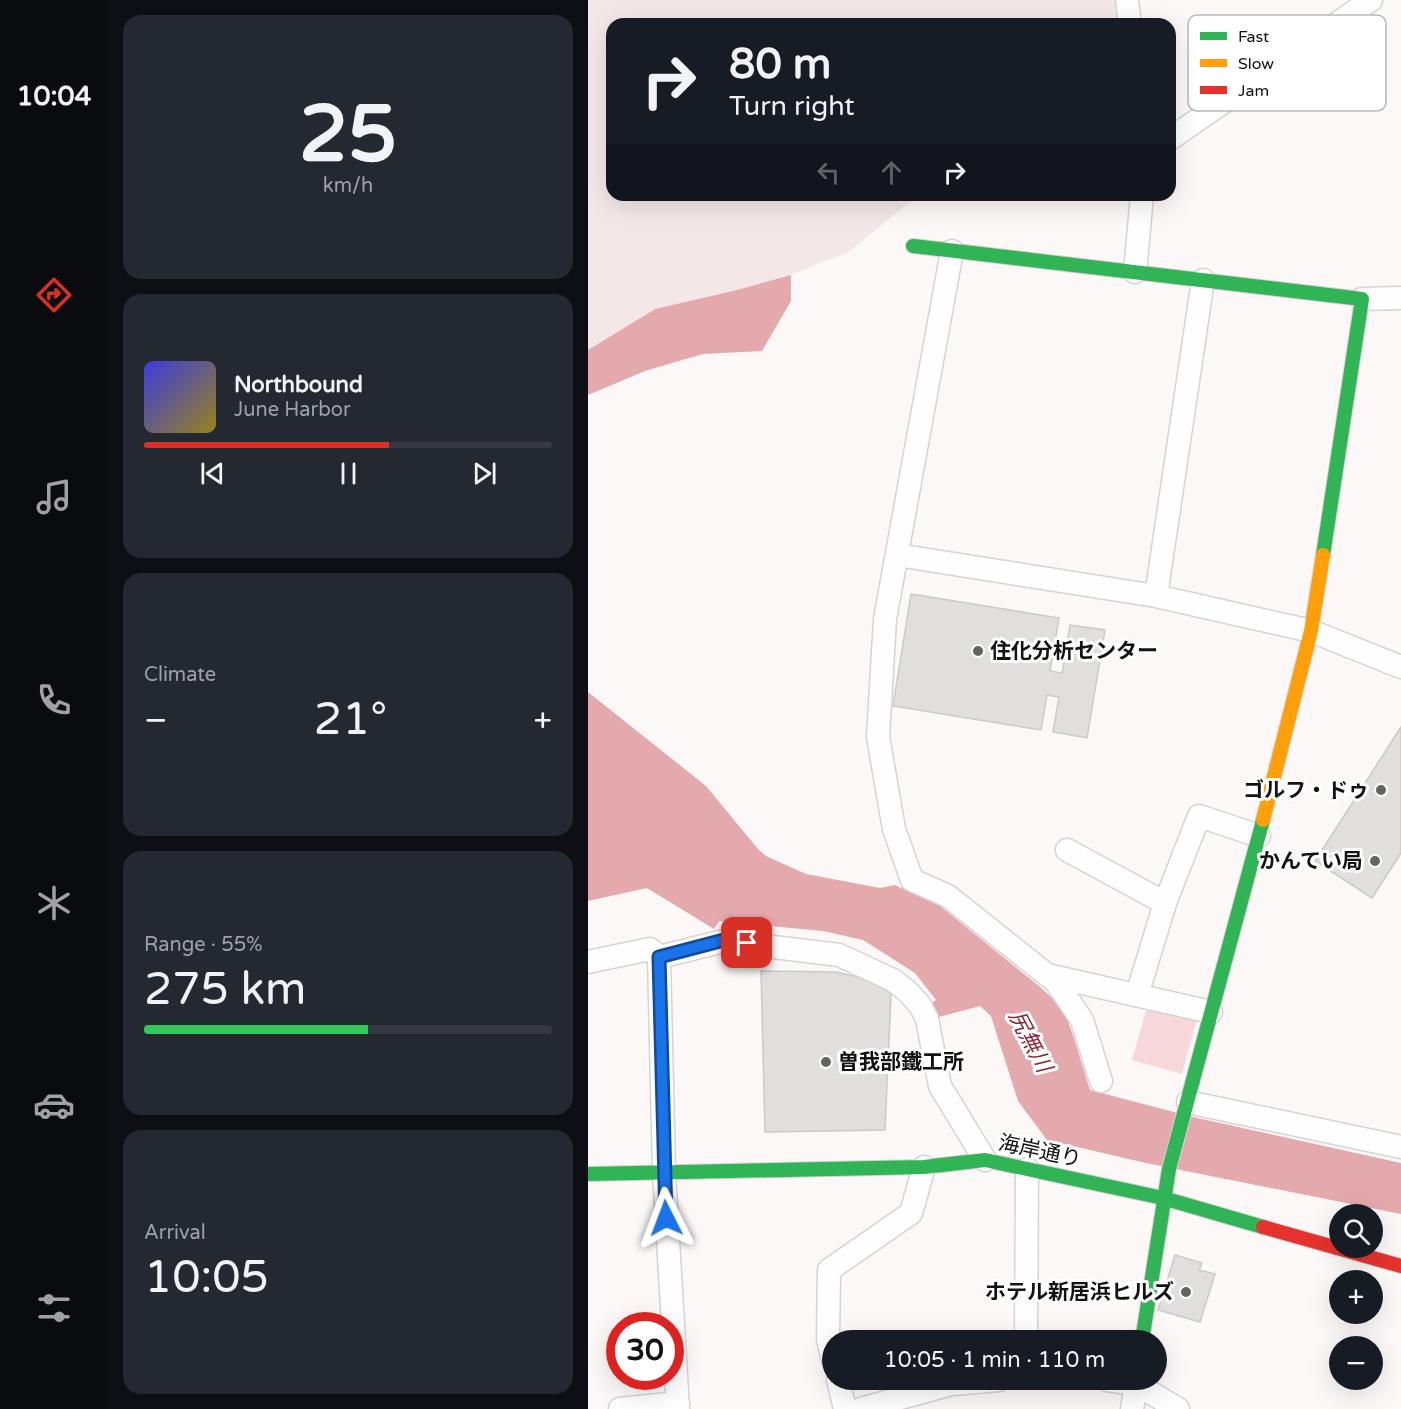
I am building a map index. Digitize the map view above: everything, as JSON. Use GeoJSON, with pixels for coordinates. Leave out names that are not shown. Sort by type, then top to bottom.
{"type":"FeatureCollection","features":[{"type":"Feature","properties":{"kind":"street"},"geometry":{"type":"LineString","coordinates":[[1127,0],[1129,18]]}},
{"type":"Feature","properties":{"kind":"street"},"geometry":{"type":"LineString","coordinates":[[1349,15],[1371,0]]}},
{"type":"Feature","properties":{"kind":"street"},"geometry":{"type":"LineString","coordinates":[[1176,135],[1210,111]]}},
{"type":"Feature","properties":{"kind":"street"},"geometry":{"type":"LineString","coordinates":[[1135,272],[1142,201]]}},
{"type":"Feature","properties":{"kind":"street"},"geometry":{"type":"LineString","coordinates":[[914,246],[1362,299],[1401,298]]}},
{"type":"Feature","properties":{"kind":"street"},"geometry":{"type":"LineString","coordinates":[[952,251],[885,619],[878,737],[894,829],[912,880],[948,896],[1056,982],[1083,1020],[1101,1081]]}},
{"type":"Feature","properties":{"kind":"street"},"geometry":{"type":"LineString","coordinates":[[1155,596],[1203,280]]}},
{"type":"Feature","properties":{"kind":"street"},"geometry":{"type":"LineString","coordinates":[[1144,1330],[1169,1169],[1260,836],[1311,631],[1362,299]]}},
{"type":"Feature","properties":{"kind":"street"},"geometry":{"type":"LineString","coordinates":[[897,555],[1155,596],[1311,631],[1401,667]]}},
{"type":"Feature","properties":{"kind":"street"},"geometry":{"type":"LineString","coordinates":[[1137,995],[1165,903],[1198,816],[1260,836]]}},
{"type":"Feature","properties":{"kind":"street"},"geometry":{"type":"LineString","coordinates":[[1067,850],[1165,903]]}},
{"type":"Feature","properties":{"kind":"street"},"geometry":{"type":"LineString","coordinates":[[659,957],[724,940],[838,955],[893,980],[920,1005],[927,1019],[940,1086],[985,1160]]}},
{"type":"Feature","properties":{"kind":"street"},"geometry":{"type":"LineString","coordinates":[[588,962],[650,949],[659,957],[664,1172],[678,1406],[620,1409]]}},
{"type":"Feature","properties":{"kind":"street"},"geometry":{"type":"LineString","coordinates":[[1047,975],[1211,1012]]}},
{"type":"Feature","properties":{"kind":"street"},"geometry":{"type":"LineString","coordinates":[[1186,1107],[1401,1148]]}},
{"type":"Feature","properties":{"kind":"street","name":"海岸通り"},"geometry":{"type":"LineString","coordinates":[[588,1174],[924,1167],[985,1160],[1163,1198],[1401,1266]]}},
{"type":"Feature","properties":{"kind":"street"},"geometry":{"type":"LineString","coordinates":[[828,1330],[829,1270],[911,1214],[924,1167]]}},
{"type":"Feature","properties":{"kind":"street"},"geometry":{"type":"LineString","coordinates":[[1026,1169],[1026,1330]]}},
{"type":"Feature","properties":{"kind":"street"},"geometry":{"type":"LineString","coordinates":[[840,1390],[845,1409]]}},
{"type":"Feature","properties":{"kind":"street"},"geometry":{"type":"LineString","coordinates":[[861,1409],[930,1390]]}},
{"type":"Feature","properties":{"kind":"street"},"geometry":{"type":"LineString","coordinates":[[1132,1409],[1135,1390]]}},
{"type":"Feature","properties":{"kind":"street"},"geometry":{"type":"LineString","coordinates":[[1148,1390],[1178,1409]]}},
{"type":"Feature","properties":{"kind":"shaded area"},"geometry":{"type":"Polygon","coordinates":[[[588,0],[1118,0],[1120,18],[606,18],[606,201],[911,201],[850,251],[791,275],[655,309],[588,350],[588,0]]]}},
{"type":"Feature","properties":{"kind":"shaded area"},"geometry":{"type":"Polygon","coordinates":[[[1148,1004],[1197,1018],[1182,1074],[1132,1060],[1148,1004]]]}},
{"type":"Feature","properties":{"kind":"water"},"geometry":{"type":"Polygon","coordinates":[[[791,275],[791,301],[762,351],[703,354],[645,371],[588,395],[588,350],[655,309],[791,275]]]}},
{"type":"Feature","properties":{"kind":"water","name":"尻無川"},"geometry":{"type":"Polygon","coordinates":[[[588,692],[706,786],[766,856],[806,874],[880,888],[895,885],[940,906],[1063,1008],[1090,1090],[1193,1117],[1401,1163],[1401,1214],[1383,1210],[1383,1204],[1351,1204],[1146,1163],[1047,1140],[1018,1101],[991,1016],[980,1006],[939,1017],[928,1005],[936,1000],[915,973],[863,940],[823,931],[719,921],[714,929],[647,888],[588,901],[588,692]]]}},
{"type":"Feature","properties":{"kind":"building","name":"住化分析センター"},"geometry":{"type":"Polygon","coordinates":[[[911,594],[1059,618],[1050,671],[1062,673],[1070,625],[1105,630],[1087,738],[1053,732],[1059,697],[1047,695],[1041,730],[893,706],[911,594]]]}},
{"type":"Feature","properties":{"kind":"building","name":"ゴルフ・ドゥ"},"geometry":{"type":"Polygon","coordinates":[[[1401,727],[1401,853],[1372,898],[1315,861],[1401,727]]]}},
{"type":"Feature","properties":{"kind":"building","name":"曽我部鐵工所"},"geometry":{"type":"Polygon","coordinates":[[[761,971],[836,972],[871,980],[891,994],[885,1130],[765,1132],[761,971]]]}},
{"type":"Feature","properties":{"kind":"building","name":"ホテル新居浜ヒルズ"},"geometry":{"type":"Polygon","coordinates":[[[1175,1255],[1202,1263],[1199,1270],[1215,1274],[1200,1322],[1158,1310],[1175,1255]]]}},
{"type":"Feature","properties":{"kind":"traffic: fast"},"geometry":{"type":"LineString","coordinates":[[913,246],[1362,299],[1323,555]]}},
{"type":"Feature","properties":{"kind":"traffic: fast"},"geometry":{"type":"LineString","coordinates":[[1144,1330],[1169,1169],[1263,820]]}},
{"type":"Feature","properties":{"kind":"traffic: fast"},"geometry":{"type":"LineString","coordinates":[[588,1174],[924,1167],[985,1160],[1163,1198],[1263,1227]]}},
{"type":"Feature","properties":{"kind":"traffic: slow"},"geometry":{"type":"LineString","coordinates":[[1263,820],[1311,631],[1323,555]]}},
{"type":"Feature","properties":{"kind":"traffic: jam"},"geometry":{"type":"LineString","coordinates":[[1263,1227],[1401,1266]]}},
{"type":"Feature","properties":{"kind":"place","name":"住化分析センター"},"geometry":{"type":"Point","coordinates":[978,651]}},
{"type":"Feature","properties":{"kind":"place","name":"ゴルフ・ドゥ"},"geometry":{"type":"Point","coordinates":[1381,790]}},
{"type":"Feature","properties":{"kind":"place","name":"かんてい局"},"geometry":{"type":"Point","coordinates":[1375,861]}},
{"type":"Feature","properties":{"kind":"place","name":"曽我部鐵工所"},"geometry":{"type":"Point","coordinates":[826,1062]}},
{"type":"Feature","properties":{"kind":"place","name":"ホテル新居浜ヒルズ"},"geometry":{"type":"Point","coordinates":[1186,1292]}},
{"type":"Feature","properties":{"kind":"route"},"geometry":{"type":"LineString","coordinates":[[666,1218],[659,957],[724,940],[747,943]]}}]}
